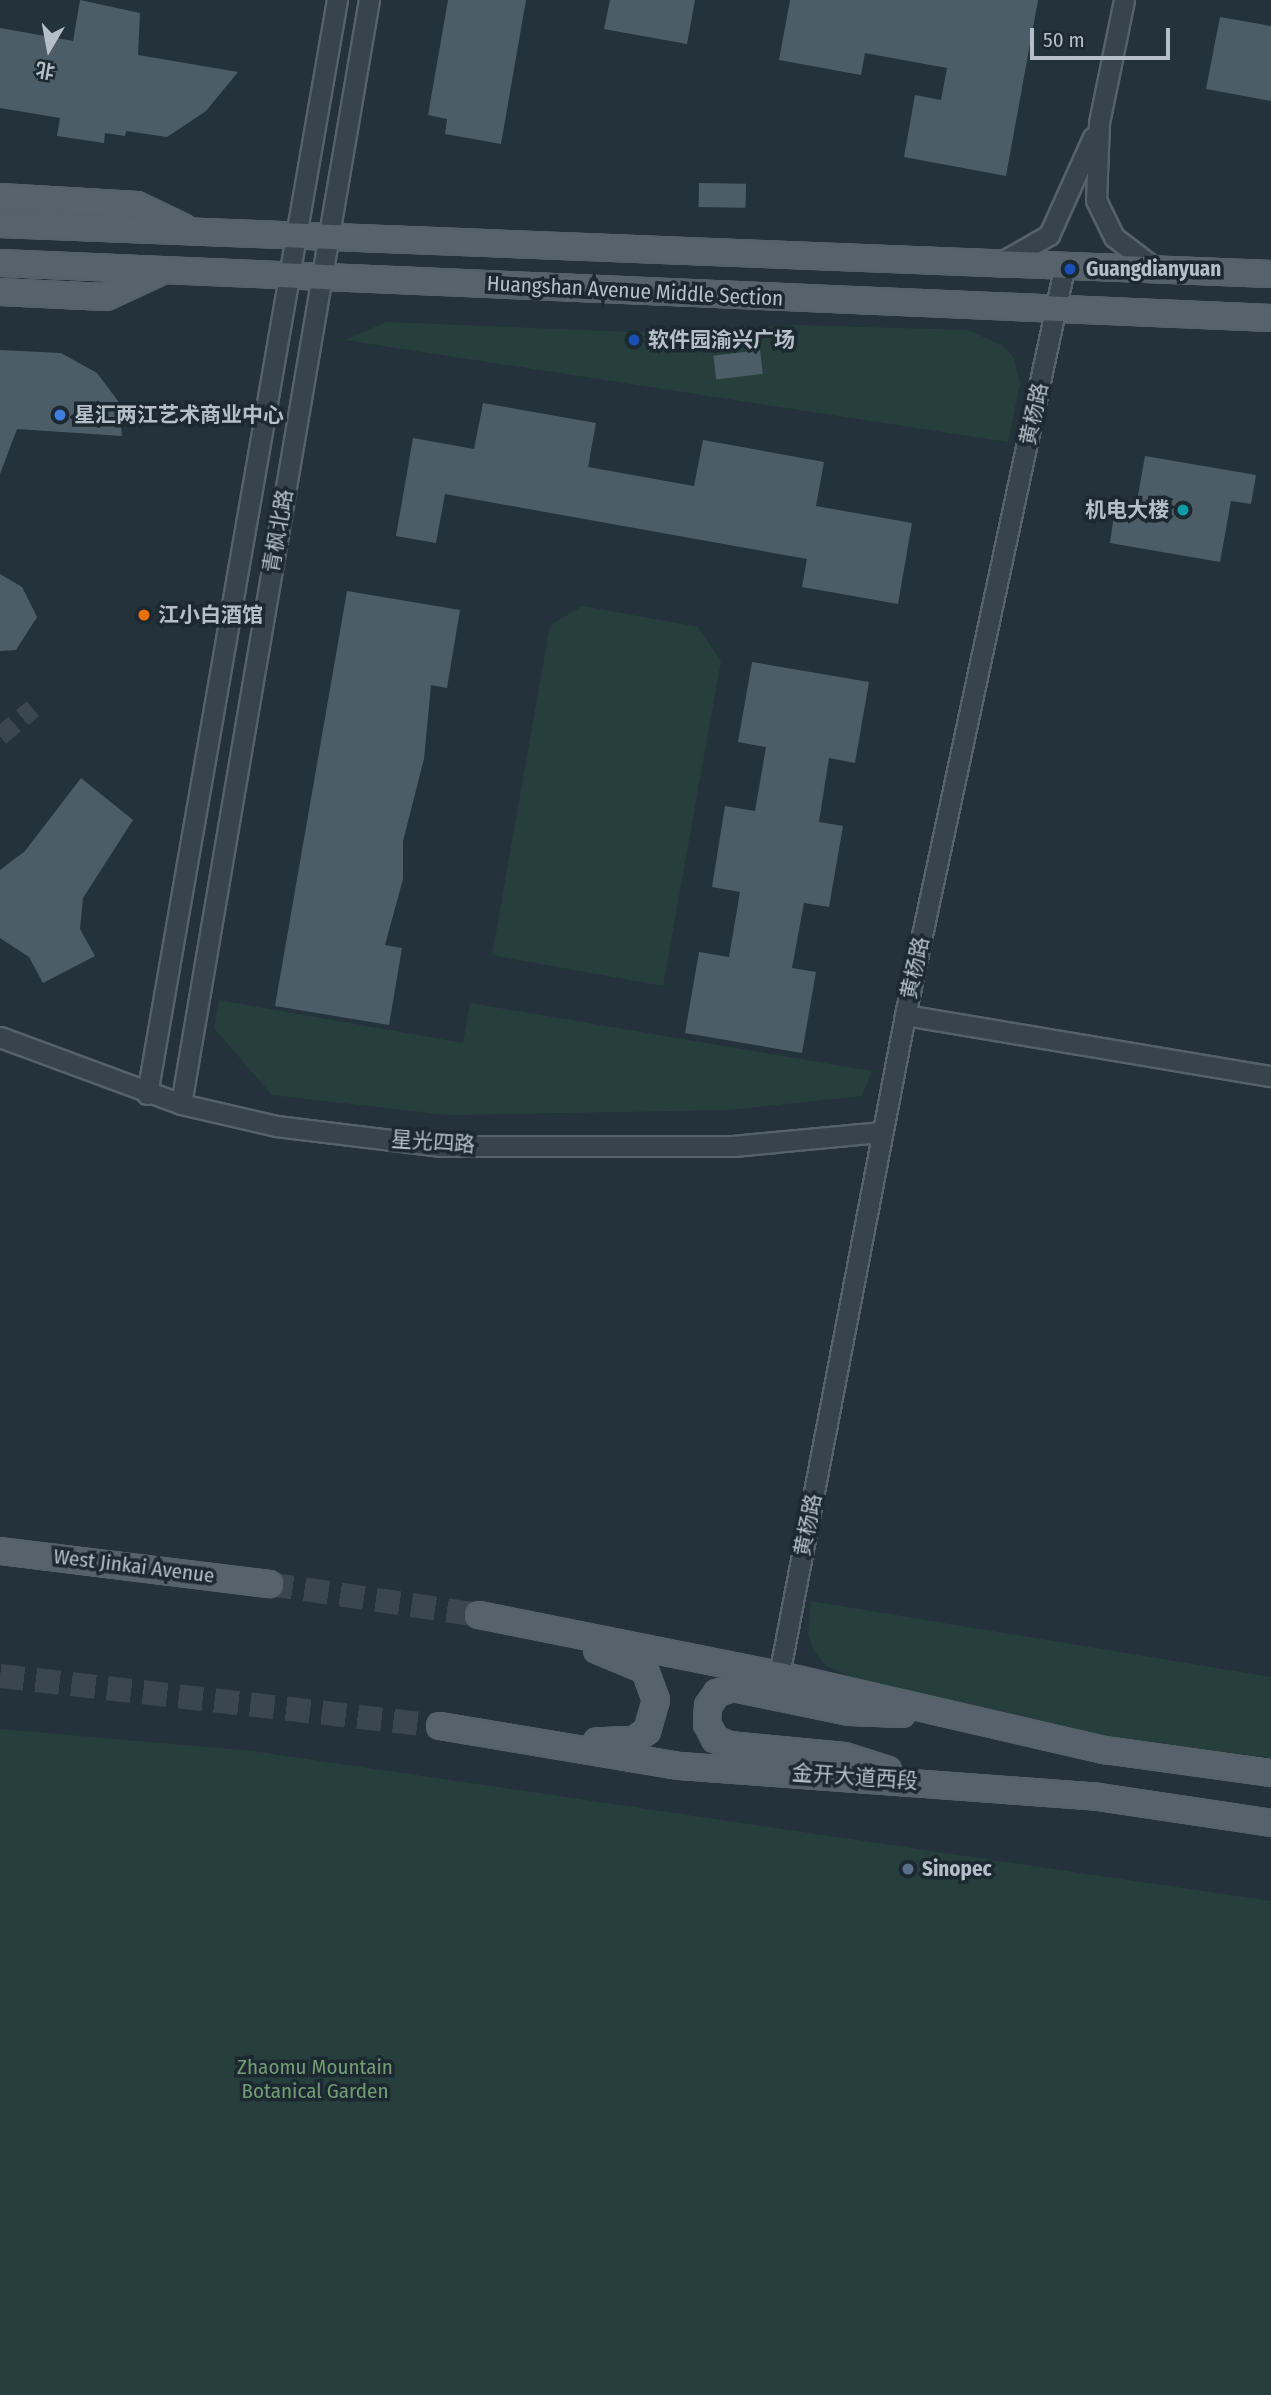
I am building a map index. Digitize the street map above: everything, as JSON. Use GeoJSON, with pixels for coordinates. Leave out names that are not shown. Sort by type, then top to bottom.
{"type":"FeatureCollection","features":[{"type":"Feature","properties":{"kind":"main road"},"geometry":{"type":"LineString","coordinates":[[0,197],[137,205],[193,232]]}},
{"type":"Feature","properties":{"kind":"main road","name":"Huangshan Avenue Middle Section"},"geometry":{"type":"LineString","coordinates":[[0,224],[1271,274]]}},
{"type":"Feature","properties":{"kind":"main road","name":"Huangshan Avenue Middle Section"},"geometry":{"type":"LineString","coordinates":[[0,263],[1056,312],[1271,318]]}},
{"type":"Feature","properties":{"kind":"main road"},"geometry":{"type":"LineString","coordinates":[[0,292],[106,297],[162,271]]}},
{"type":"Feature","properties":{"kind":"main road","name":"West Jinkai Avenue"},"geometry":{"type":"LineString","coordinates":[[0,1551],[269,1584]]}},
{"type":"Feature","properties":{"kind":"main road"},"geometry":{"type":"LineString","coordinates":[[479,1615],[779,1675],[1105,1750],[1271,1773]]}},
{"type":"Feature","properties":{"kind":"main road"},"geometry":{"type":"LineString","coordinates":[[537,1741],[634,1740],[647,1731],[656,1700],[645,1670],[550,1629]]}},
{"type":"Feature","properties":{"kind":"main road"},"geometry":{"type":"LineString","coordinates":[[926,1782],[844,1756],[729,1745],[715,1739],[707,1724],[708,1706],[717,1693],[733,1688],[850,1713],[955,1715]]}},
{"type":"Feature","properties":{"kind":"main road","name":"金开大道西段"},"geometry":{"type":"LineString","coordinates":[[440,1726],[681,1766],[926,1782],[1098,1797],[1271,1823]]}},
{"type":"Feature","properties":{"kind":"street","name":"青枫北路"},"geometry":{"type":"LineString","coordinates":[[147,1094],[337,0]]}},
{"type":"Feature","properties":{"kind":"street","name":"青枫北路"},"geometry":{"type":"LineString","coordinates":[[181,1104],[369,0]]}},
{"type":"Feature","properties":{"kind":"street"},"geometry":{"type":"LineString","coordinates":[[1125,0],[1099,123],[1099,213],[1125,248],[1156,268]]}},
{"type":"Feature","properties":{"kind":"street"},"geometry":{"type":"LineString","coordinates":[[997,262],[1030,251],[1049,235],[1099,123]]}},
{"type":"Feature","properties":{"kind":"street","name":"黄杨路"},"geometry":{"type":"LineString","coordinates":[[779,1675],[881,1132],[1065,264]]}},
{"type":"Feature","properties":{"kind":"street"},"geometry":{"type":"LineString","coordinates":[[905,1015],[1271,1076]]}},
{"type":"Feature","properties":{"kind":"street","name":"星光四路"},"geometry":{"type":"LineString","coordinates":[[0,1037],[147,1094],[181,1104],[276,1126],[442,1146],[733,1146],[881,1132]]}},
{"type":"Feature","properties":{"kind":"green space"},"geometry":{"type":"Polygon","coordinates":[[[386,322],[681,334],[794,325],[967,330],[1002,345],[1014,358],[1020,384],[1008,442],[345,340],[386,322]]]}},
{"type":"Feature","properties":{"kind":"green space"},"geometry":{"type":"Polygon","coordinates":[[[583,606],[698,627],[721,661],[663,986],[492,955],[550,625],[583,606]]]}},
{"type":"Feature","properties":{"kind":"green space"},"geometry":{"type":"Polygon","coordinates":[[[219,1000],[463,1043],[470,1003],[872,1071],[862,1096],[729,1110],[448,1115],[272,1095],[214,1028],[219,1000]]]}},
{"type":"Feature","properties":{"kind":"green space"},"geometry":{"type":"Polygon","coordinates":[[[811,1601],[1271,1677],[1271,1758],[1118,1738],[851,1677],[826,1666],[814,1651],[808,1634],[811,1601]]]}},
{"type":"Feature","properties":{"kind":"green space","name":"Zhaomu Mountain Botanical Garden"},"geometry":{"type":"Polygon","coordinates":[[[0,1729],[253,1751],[1271,1901],[1271,2395],[0,2395],[0,1729]]]}},
{"type":"Feature","properties":{"kind":"building"},"geometry":{"type":"Polygon","coordinates":[[[80,0],[140,13],[138,55],[238,72],[206,111],[167,137],[126,131],[125,136],[105,133],[104,143],[57,136],[60,118],[0,108],[0,28],[73,41],[80,0]]]}},
{"type":"Feature","properties":{"kind":"building"},"geometry":{"type":"Polygon","coordinates":[[[448,0],[526,0],[501,144],[445,134],[447,119],[428,115],[448,0]]]}},
{"type":"Feature","properties":{"kind":"building"},"geometry":{"type":"Polygon","coordinates":[[[610,0],[695,0],[687,44],[604,29],[610,0]]]}},
{"type":"Feature","properties":{"kind":"building"},"geometry":{"type":"Polygon","coordinates":[[[790,0],[1038,0],[1006,176],[904,157],[915,95],[941,100],[947,68],[865,53],[861,75],[779,60],[790,0]]]}},
{"type":"Feature","properties":{"kind":"building"},"geometry":{"type":"Polygon","coordinates":[[[1220,17],[1271,26],[1271,101],[1206,89],[1220,17]]]}},
{"type":"Feature","properties":{"kind":"building"},"geometry":{"type":"Polygon","coordinates":[[[699,183],[746,184],[746,208],[699,207],[699,183]]]}},
{"type":"Feature","properties":{"kind":"building","name":"星汇两江艺术商业中心"},"geometry":{"type":"Polygon","coordinates":[[[0,350],[61,353],[97,373],[118,401],[122,436],[17,429],[0,474],[0,350]]]}},
{"type":"Feature","properties":{"kind":"building"},"geometry":{"type":"Polygon","coordinates":[[[760,350],[763,374],[716,380],[713,356],[760,350]]]}},
{"type":"Feature","properties":{"kind":"building"},"geometry":{"type":"Polygon","coordinates":[[[483,403],[596,423],[588,467],[694,486],[703,440],[824,462],[816,506],[912,523],[898,604],[802,587],[807,559],[445,494],[436,543],[396,536],[413,438],[474,449],[483,403]]]}},
{"type":"Feature","properties":{"kind":"building","name":"机电大楼"},"geometry":{"type":"Polygon","coordinates":[[[1145,456],[1256,475],[1251,504],[1231,501],[1220,562],[1110,543],[1114,515],[1134,518],[1145,456]]]}},
{"type":"Feature","properties":{"kind":"building"},"geometry":{"type":"Polygon","coordinates":[[[0,574],[22,587],[37,617],[16,650],[0,651],[0,574]]]}},
{"type":"Feature","properties":{"kind":"building"},"geometry":{"type":"Polygon","coordinates":[[[347,591],[460,610],[447,688],[431,685],[424,759],[403,841],[403,879],[385,945],[402,948],[389,1025],[275,1006],[347,591]]]}},
{"type":"Feature","properties":{"kind":"building"},"geometry":{"type":"Polygon","coordinates":[[[752,662],[869,682],[855,763],[829,758],[819,822],[843,826],[829,907],[804,903],[792,968],[816,972],[802,1053],[685,1033],[699,952],[729,957],[740,892],[712,887],[725,806],[755,811],[766,747],[738,742],[752,662]]]}},
{"type":"Feature","properties":{"kind":"building"},"geometry":{"type":"Polygon","coordinates":[[[81,778],[133,820],[83,898],[80,929],[95,956],[43,983],[29,957],[0,938],[0,870],[25,851],[81,778]]]}},
{"type":"Feature","properties":{"kind":"tunnel"},"geometry":{"type":"LineString","coordinates":[[0,736],[33,708]]}},
{"type":"Feature","properties":{"kind":"tunnel"},"geometry":{"type":"LineString","coordinates":[[269,1584],[479,1615]]}},
{"type":"Feature","properties":{"kind":"tunnel"},"geometry":{"type":"LineString","coordinates":[[0,1676],[440,1726]]}},
{"type":"Feature","properties":{"kind":"place","name":"Guangdianyuan"},"geometry":{"type":"Point","coordinates":[1070,269]}},
{"type":"Feature","properties":{"kind":"place","name":"软件园渝兴广场"},"geometry":{"type":"Point","coordinates":[634,340]}},
{"type":"Feature","properties":{"kind":"place","name":"星汇两江艺术商业中心"},"geometry":{"type":"Point","coordinates":[60,415]}},
{"type":"Feature","properties":{"kind":"place","name":"机电大楼"},"geometry":{"type":"Point","coordinates":[1183,510]}},
{"type":"Feature","properties":{"kind":"place","name":"江小白酒馆"},"geometry":{"type":"Point","coordinates":[144,615]}},
{"type":"Feature","properties":{"kind":"place","name":"Sinopec"},"geometry":{"type":"Point","coordinates":[908,1869]}}]}
